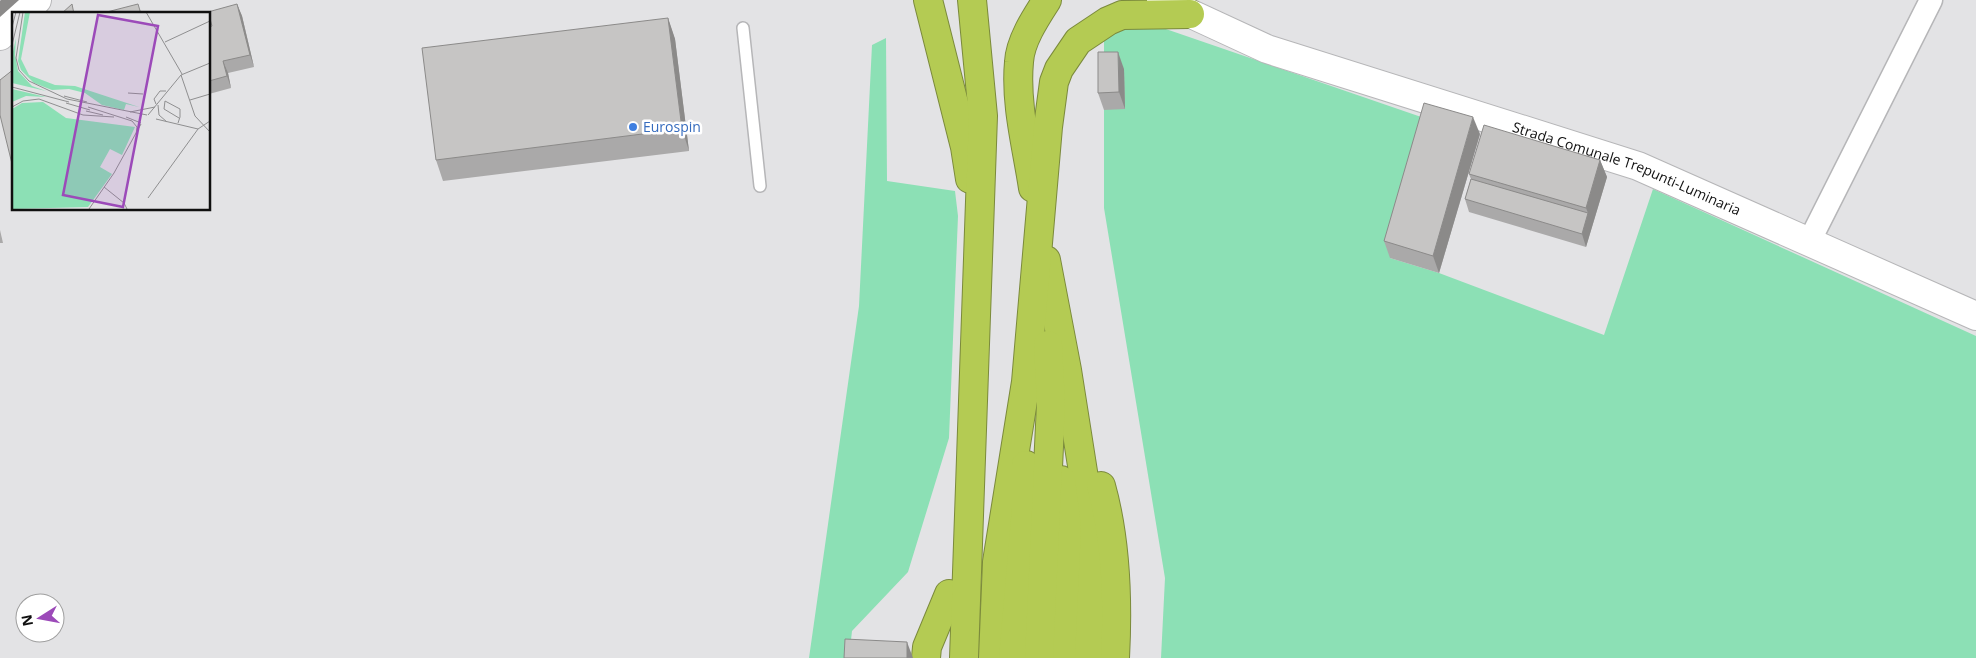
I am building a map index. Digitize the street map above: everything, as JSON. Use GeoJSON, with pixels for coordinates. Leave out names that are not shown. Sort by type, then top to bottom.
{"type":"FeatureCollection","features":[{"type":"Feature","properties":{"kind":"highway"},"geometry":{"type":"LineString","coordinates":[[928,0],[965,147],[979,231]]}},
{"type":"Feature","properties":{"kind":"highway"},"geometry":{"type":"LineString","coordinates":[[964,658],[983,116],[972,0]]}},
{"type":"Feature","properties":{"kind":"highway"},"geometry":{"type":"LineString","coordinates":[[1047,0],[1026,39],[1018,61],[1022,119],[1040,229],[1067,370],[1089,510],[1090,612],[1088,658]]}},
{"type":"Feature","properties":{"kind":"highway"},"geometry":{"type":"LineString","coordinates":[[993,658],[997,562],[1026,382],[1051,101],[1059,69],[1069,53],[1088,34],[1122,15],[1190,7]]}},
{"type":"Feature","properties":{"kind":"highway"},"geometry":{"type":"LineString","coordinates":[[1040,229],[1051,404],[1067,527],[1061,658]]}},
{"type":"Feature","properties":{"kind":"highway"},"geometry":{"type":"LineString","coordinates":[[1067,370],[1106,506],[1113,569],[1115,658]]}},
{"type":"Feature","properties":{"kind":"highway"},"geometry":{"type":"LineString","coordinates":[[1013,658],[1026,508],[1026,382]]}},
{"type":"Feature","properties":{"kind":"highway"},"geometry":{"type":"LineString","coordinates":[[1039,658],[1051,404]]}},
{"type":"Feature","properties":{"kind":"highway"},"geometry":{"type":"LineString","coordinates":[[945,658],[949,594],[971,473]]}},
{"type":"Feature","properties":{"kind":"highway"},"geometry":{"type":"LineString","coordinates":[[926,658],[927,647],[949,594]]}},
{"type":"Feature","properties":{"kind":"main road"},"geometry":{"type":"LineString","coordinates":[[24,12],[36,0]]}},
{"type":"Feature","properties":{"kind":"main road","name":"Strada Comunale Trepunti-Luminaria"},"geometry":{"type":"LineString","coordinates":[[1161,0],[1190,7],[1267,50],[1638,166],[1976,316]]}},
{"type":"Feature","properties":{"kind":"main road"},"geometry":{"type":"LineString","coordinates":[[0,36],[12,24]]}},
{"type":"Feature","properties":{"kind":"street"},"geometry":{"type":"LineString","coordinates":[[1809,242],[1931,0]]}},
{"type":"Feature","properties":{"kind":"lane"},"geometry":{"type":"LineString","coordinates":[[743,28],[760,186]]}},
{"type":"Feature","properties":{"kind":"green space"},"geometry":{"type":"Polygon","coordinates":[[[1129,27],[1160,27],[1430,120],[1390,258],[1439,273],[1604,335],[1653,189],[1976,336],[1976,658],[1161,658],[1165,578],[1104,208],[1104,38],[1129,27]]]}},
{"type":"Feature","properties":{"kind":"green space"},"geometry":{"type":"Polygon","coordinates":[[[886,38],[887,181],[955,191],[958,216],[949,438],[908,572],[852,631],[849,658],[809,658],[859,306],[872,45],[886,38]]]}},
{"type":"Feature","properties":{"kind":"building"},"geometry":{"type":"Polygon","coordinates":[[[72,4],[74,12],[63,12],[72,4]]]}},
{"type":"Feature","properties":{"kind":"building"},"geometry":{"type":"Polygon","coordinates":[[[138,4],[140,12],[107,12],[138,4]]]}},
{"type":"Feature","properties":{"kind":"building"},"geometry":{"type":"Polygon","coordinates":[[[237,4],[250,55],[223,61],[227,76],[210,81],[210,27],[212,26],[210,12],[208,12],[237,4]]]}},
{"type":"Feature","properties":{"kind":"building"},"geometry":{"type":"Polygon","coordinates":[[[668,18],[682,129],[436,160],[422,48],[668,18]]]}},
{"type":"Feature","properties":{"kind":"building"},"geometry":{"type":"Polygon","coordinates":[[[1098,52],[1118,52],[1119,92],[1098,93],[1098,52]]]}},
{"type":"Feature","properties":{"kind":"building"},"geometry":{"type":"Polygon","coordinates":[[[12,71],[12,164],[0,115],[0,80],[12,71]]]}},
{"type":"Feature","properties":{"kind":"building"},"geometry":{"type":"Polygon","coordinates":[[[1424,103],[1473,117],[1433,256],[1384,241],[1424,103]]]}},
{"type":"Feature","properties":{"kind":"building"},"geometry":{"type":"Polygon","coordinates":[[[1484,125],[1600,160],[1586,208],[1469,174],[1484,125]]]}},
{"type":"Feature","properties":{"kind":"building"},"geometry":{"type":"Polygon","coordinates":[[[1471,179],[1588,213],[1582,234],[1465,199],[1471,179]]]}},
{"type":"Feature","properties":{"kind":"building"},"geometry":{"type":"Polygon","coordinates":[[[845,639],[907,642],[907,658],[844,658],[845,639]]]}},
{"type":"Feature","properties":{"kind":"place","name":"Eurospin"},"geometry":{"type":"Point","coordinates":[633,127]}}]}
